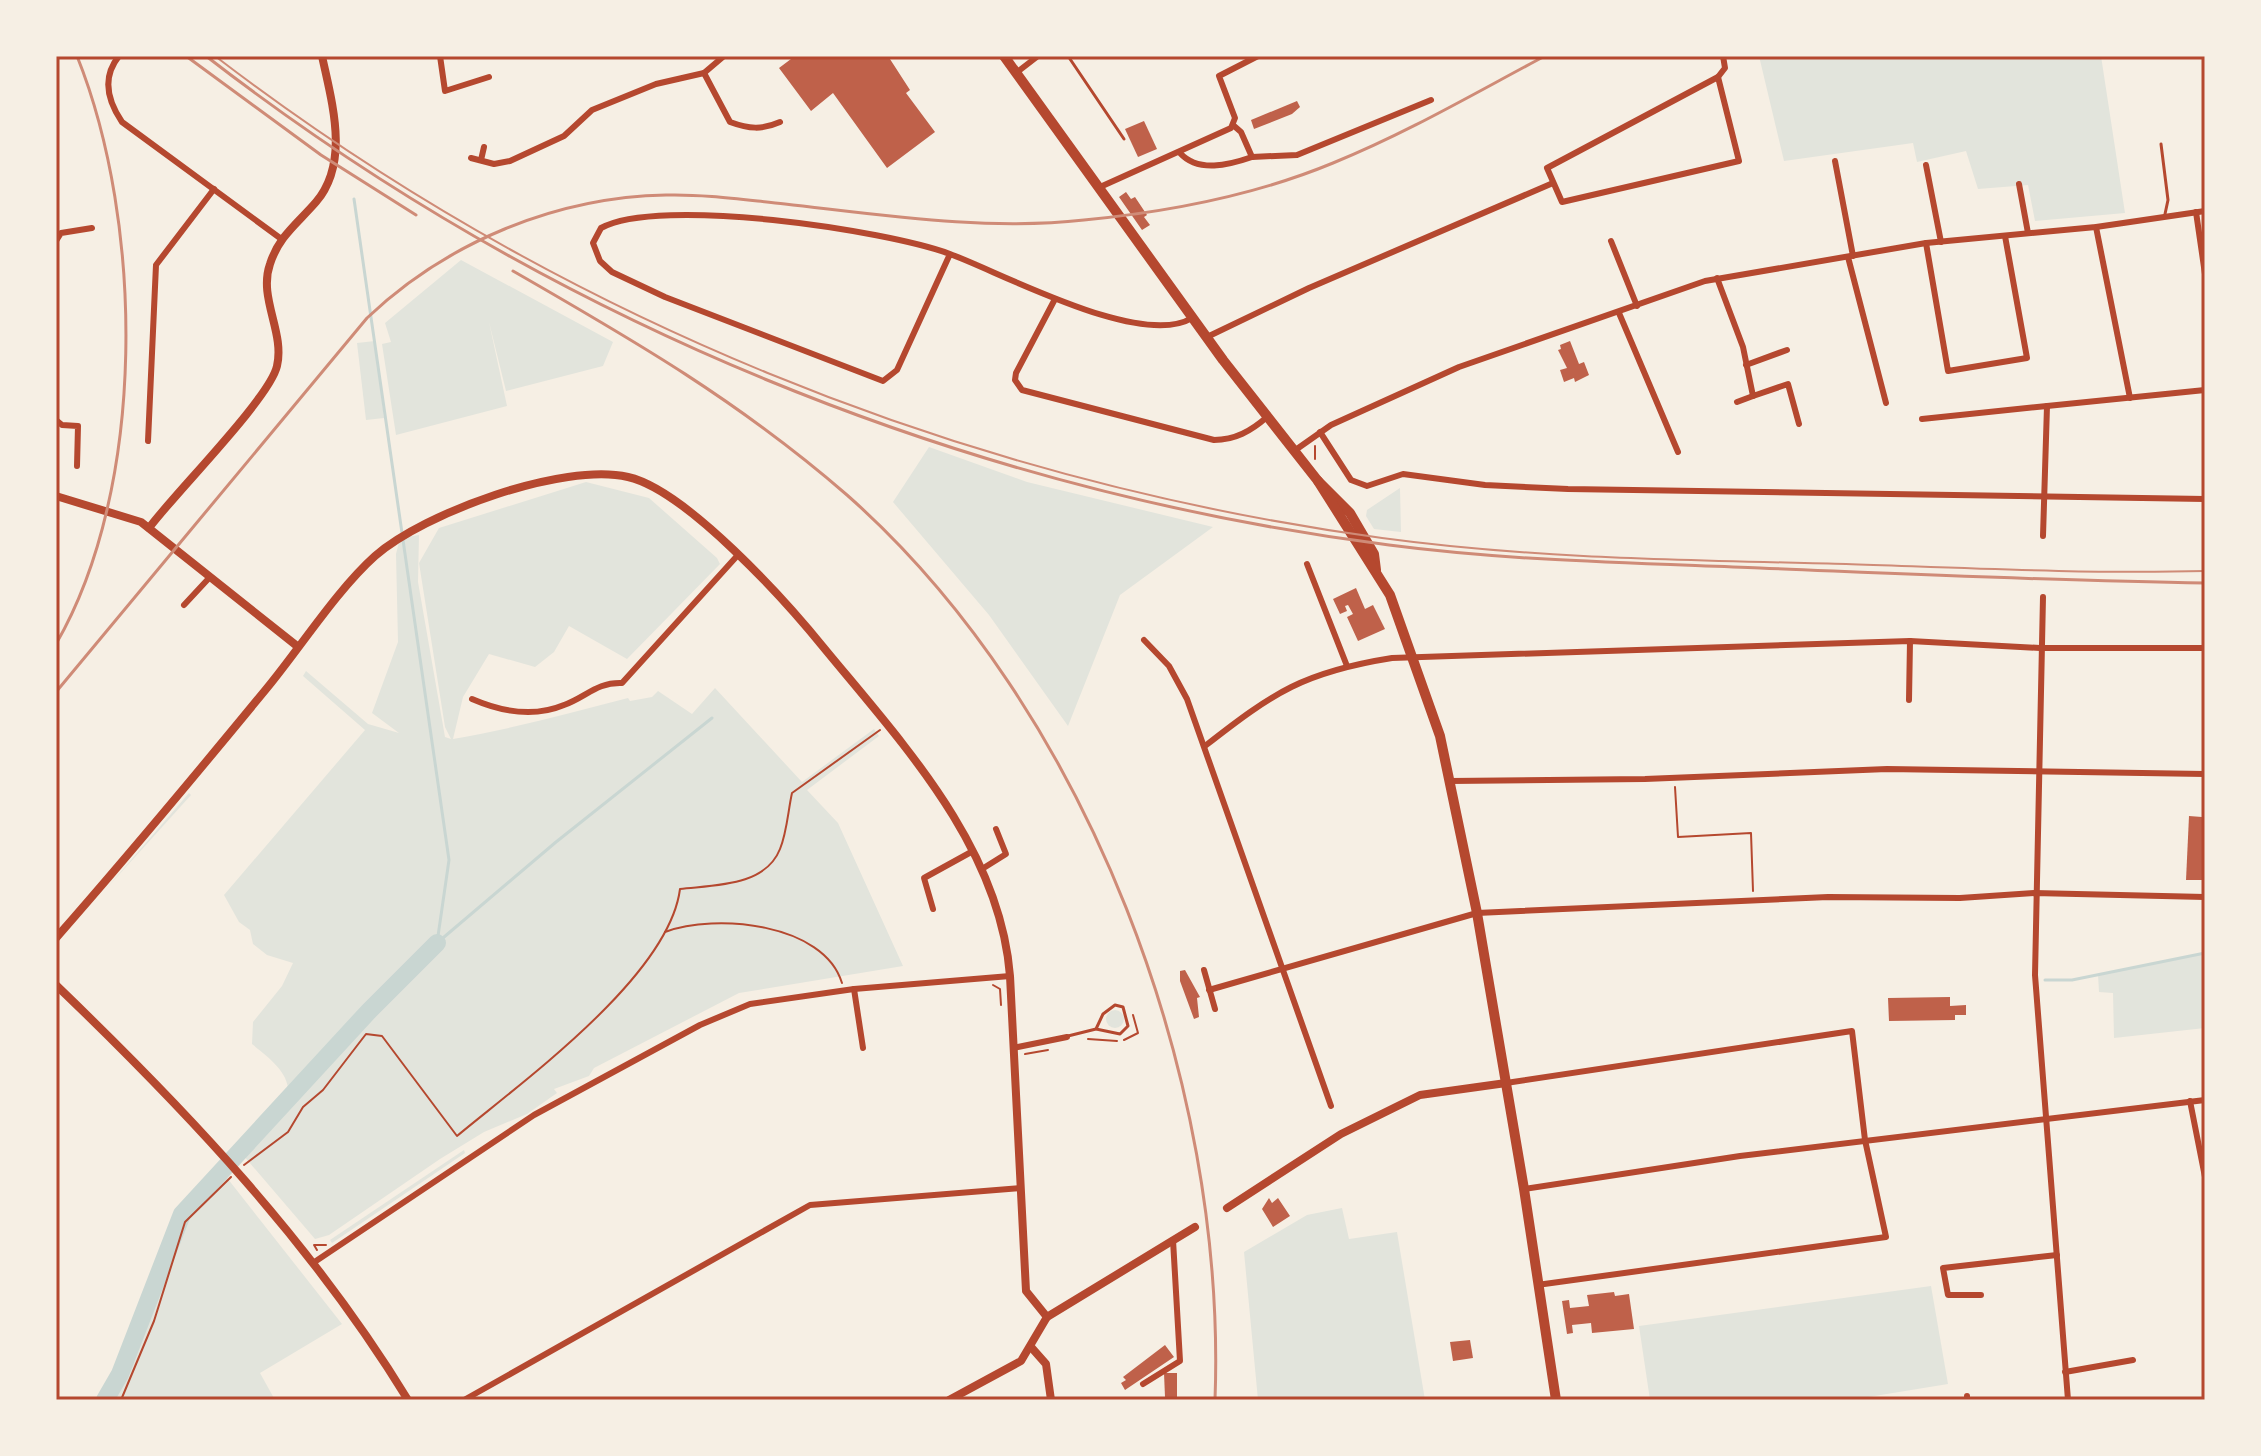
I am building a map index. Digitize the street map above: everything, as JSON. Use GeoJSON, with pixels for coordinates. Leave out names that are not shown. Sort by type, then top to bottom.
{"type":"FeatureCollection","features":[{"type":"Feature","properties":{"kind":"main road"},"geometry":{"type":"LineString","coordinates":[[1004,56],[1192,318],[1318,481],[1350,513],[1374,554],[1377,571],[1414,659],[1440,736],[1450,781],[1477,913],[1556,1400]]}},
{"type":"Feature","properties":{"kind":"street"},"geometry":{"type":"LineString","coordinates":[[119,56],[109,68],[108,82],[110,105],[122,122],[280,238]]}},
{"type":"Feature","properties":{"kind":"street"},"geometry":{"type":"LineString","coordinates":[[149,528],[254,403],[277,369],[279,348],[266,292],[268,269],[280,238],[327,188],[335,166],[333,121],[322,56]]}},
{"type":"Feature","properties":{"kind":"street"},"geometry":{"type":"LineString","coordinates":[[440,56],[445,91],[489,77]]}},
{"type":"Feature","properties":{"kind":"street"},"geometry":{"type":"LineString","coordinates":[[471,158],[494,164],[510,161],[564,136],[592,110],[656,84],[704,73],[724,56]]}},
{"type":"Feature","properties":{"kind":"street"},"geometry":{"type":"LineString","coordinates":[[1016,73],[1038,56]]}},
{"type":"Feature","properties":{"kind":"street"},"geometry":{"type":"LineString","coordinates":[[1100,187],[1180,153],[1233,125],[1235,118],[1219,76],[1258,56]]}},
{"type":"Feature","properties":{"kind":"street"},"geometry":{"type":"LineString","coordinates":[[1718,77],[1739,161],[1562,202],[1547,168],[1718,77],[1725,68],[1723,56]]}},
{"type":"Feature","properties":{"kind":"street"},"geometry":{"type":"LineString","coordinates":[[704,73],[730,122],[746,128],[767,128],[780,122]]}},
{"type":"Feature","properties":{"kind":"street"},"geometry":{"type":"LineString","coordinates":[[1180,153],[1194,163],[1214,165],[1252,157],[1297,155],[1431,100]]}},
{"type":"Feature","properties":{"kind":"street"},"geometry":{"type":"LineString","coordinates":[[565,117],[575,123]]}},
{"type":"Feature","properties":{"kind":"street"},"geometry":{"type":"LineString","coordinates":[[1233,125],[1241,132],[1252,157]]}},
{"type":"Feature","properties":{"kind":"street"},"geometry":{"type":"LineString","coordinates":[[481,160],[484,147]]}},
{"type":"Feature","properties":{"kind":"street"},"geometry":{"type":"LineString","coordinates":[[1835,161],[1850,257],[1886,403]]}},
{"type":"Feature","properties":{"kind":"street"},"geometry":{"type":"LineString","coordinates":[[1926,165],[1941,242]]}},
{"type":"Feature","properties":{"kind":"street"},"geometry":{"type":"LineString","coordinates":[[1207,337],[1309,288],[1553,183]]}},
{"type":"Feature","properties":{"kind":"street"},"geometry":{"type":"LineString","coordinates":[[2019,184],[2028,233]]}},
{"type":"Feature","properties":{"kind":"street"},"geometry":{"type":"LineString","coordinates":[[148,441],[156,265],[214,189]]}},
{"type":"Feature","properties":{"kind":"street"},"geometry":{"type":"LineString","coordinates":[[1294,451],[1320,432],[1459,367],[1717,278],[1926,243],[2096,227],[2205,211]]}},
{"type":"Feature","properties":{"kind":"street"},"geometry":{"type":"LineString","coordinates":[[2196,212],[2205,274]]}},
{"type":"Feature","properties":{"kind":"street"},"geometry":{"type":"LineString","coordinates":[[950,254],[894,376],[883,381],[665,297],[612,272],[600,261],[593,243],[601,228],[621,221],[714,214],[906,240],[950,254],[1055,299],[1138,322],[1174,325],[1192,318]]}},
{"type":"Feature","properties":{"kind":"street"},"geometry":{"type":"LineString","coordinates":[[2096,227],[2130,398]]}},
{"type":"Feature","properties":{"kind":"street"},"geometry":{"type":"LineString","coordinates":[[56,241],[61,233],[92,228]]}},
{"type":"Feature","properties":{"kind":"street"},"geometry":{"type":"LineString","coordinates":[[1926,243],[1948,371],[2027,358],[2005,236]]}},
{"type":"Feature","properties":{"kind":"street"},"geometry":{"type":"LineString","coordinates":[[1611,241],[1637,306]]}},
{"type":"Feature","properties":{"kind":"street"},"geometry":{"type":"LineString","coordinates":[[1717,278],[1753,396]]}},
{"type":"Feature","properties":{"kind":"street"},"geometry":{"type":"LineString","coordinates":[[1055,299],[1016,373],[1015,380],[1022,390],[1214,440],[1228,440],[1242,434],[1267,417]]}},
{"type":"Feature","properties":{"kind":"street"},"geometry":{"type":"LineString","coordinates":[[1619,313],[1678,452]]}},
{"type":"Feature","properties":{"kind":"street"},"geometry":{"type":"LineString","coordinates":[[1746,365],[1787,350]]}},
{"type":"Feature","properties":{"kind":"street"},"geometry":{"type":"LineString","coordinates":[[1737,402],[1788,384],[1799,424]]}},
{"type":"Feature","properties":{"kind":"street"},"geometry":{"type":"LineString","coordinates":[[1922,419],[2205,390]]}},
{"type":"Feature","properties":{"kind":"street"},"geometry":{"type":"LineString","coordinates":[[2043,536],[2047,406]]}},
{"type":"Feature","properties":{"kind":"street"},"geometry":{"type":"LineString","coordinates":[[56,420],[62,425],[78,426],[77,466]]}},
{"type":"Feature","properties":{"kind":"street"},"geometry":{"type":"LineString","coordinates":[[1320,432],[1351,480],[1363,486],[1403,474],[1500,486],[2205,499]]}},
{"type":"Feature","properties":{"kind":"street"},"geometry":{"type":"LineString","coordinates":[[56,938],[368,563],[399,538],[414,527],[474,502],[550,482],[604,474],[628,477],[649,485],[689,513],[737,556],[816,638],[888,725],[982,869],[1006,930],[1026,1291],[1047,1317]]}},
{"type":"Feature","properties":{"kind":"street"},"geometry":{"type":"LineString","coordinates":[[56,496],[112,511],[149,528],[297,646]]}},
{"type":"Feature","properties":{"kind":"street"},"geometry":{"type":"LineString","coordinates":[[472,699],[499,710],[536,712],[565,705],[606,682],[622,683],[737,556]]}},
{"type":"Feature","properties":{"kind":"street"},"geometry":{"type":"LineString","coordinates":[[1307,564],[1347,666]]}},
{"type":"Feature","properties":{"kind":"street"},"geometry":{"type":"LineString","coordinates":[[184,605],[210,577]]}},
{"type":"Feature","properties":{"kind":"street"},"geometry":{"type":"LineString","coordinates":[[2043,597],[2034,893],[2035,975],[2068,1400]]}},
{"type":"Feature","properties":{"kind":"street"},"geometry":{"type":"LineString","coordinates":[[1144,640],[1169,666],[1187,699],[1331,1106]]}},
{"type":"Feature","properties":{"kind":"street"},"geometry":{"type":"LineString","coordinates":[[1205,746],[1282,689],[1323,671],[1392,658],[1616,648],[1910,641],[2040,648],[2205,648]]}},
{"type":"Feature","properties":{"kind":"street"},"geometry":{"type":"LineString","coordinates":[[1909,700],[1910,641]]}},
{"type":"Feature","properties":{"kind":"street"},"geometry":{"type":"LineString","coordinates":[[1450,781],[1674,778],[1887,769],[2205,774]]}},
{"type":"Feature","properties":{"kind":"street"},"geometry":{"type":"LineString","coordinates":[[982,869],[1006,854],[996,829]]}},
{"type":"Feature","properties":{"kind":"street"},"geometry":{"type":"LineString","coordinates":[[933,909],[924,878],[973,851]]}},
{"type":"Feature","properties":{"kind":"street"},"geometry":{"type":"LineString","coordinates":[[1209,990],[1477,913],[1753,900],[1960,898],[2034,893],[2205,897]]}},
{"type":"Feature","properties":{"kind":"street"},"geometry":{"type":"LineString","coordinates":[[1204,970],[1215,1009]]}},
{"type":"Feature","properties":{"kind":"street"},"geometry":{"type":"LineString","coordinates":[[313,1263],[534,1115],[700,1025],[763,1000],[1010,976]]}},
{"type":"Feature","properties":{"kind":"street"},"geometry":{"type":"LineString","coordinates":[[56,985],[225,1155],[241,1167],[356,1318],[408,1400]]}},
{"type":"Feature","properties":{"kind":"street"},"geometry":{"type":"LineString","coordinates":[[854,989],[863,1048]]}},
{"type":"Feature","properties":{"kind":"street"},"geometry":{"type":"LineString","coordinates":[[1227,1208],[1341,1134],[1420,1095],[1852,1031],[1865,1140],[1886,1237],[1537,1285]]}},
{"type":"Feature","properties":{"kind":"street"},"geometry":{"type":"LineString","coordinates":[[1013,1048],[1067,1037]]}},
{"type":"Feature","properties":{"kind":"street"},"geometry":{"type":"LineString","coordinates":[[1524,1189],[1865,1140],[2205,1100]]}},
{"type":"Feature","properties":{"kind":"street"},"geometry":{"type":"LineString","coordinates":[[2190,1101],[2205,1177]]}},
{"type":"Feature","properties":{"kind":"street"},"geometry":{"type":"LineString","coordinates":[[464,1400],[810,1205],[1021,1188]]}},
{"type":"Feature","properties":{"kind":"street"},"geometry":{"type":"LineString","coordinates":[[949,1400],[1021,1361],[1047,1317],[1195,1227]]}},
{"type":"Feature","properties":{"kind":"street"},"geometry":{"type":"LineString","coordinates":[[1143,1384],[1180,1361],[1173,1240]]}},
{"type":"Feature","properties":{"kind":"street"},"geometry":{"type":"LineString","coordinates":[[1981,1295],[1948,1295],[1943,1268],[2057,1255]]}},
{"type":"Feature","properties":{"kind":"street"},"geometry":{"type":"LineString","coordinates":[[1031,1347],[1046,1364],[1051,1400]]}},
{"type":"Feature","properties":{"kind":"street"},"geometry":{"type":"LineString","coordinates":[[2065,1372],[2133,1360]]}},
{"type":"Feature","properties":{"kind":"lane"},"geometry":{"type":"LineString","coordinates":[[1068,56],[1124,139]]}},
{"type":"Feature","properties":{"kind":"lane"},"geometry":{"type":"LineString","coordinates":[[2161,144],[2168,200],[2163,218]]}},
{"type":"Feature","properties":{"kind":"lane"},"geometry":{"type":"LineString","coordinates":[[1067,1037],[1096,1029],[1116,1034],[1124,1031],[1128,1026],[1123,1007],[1115,1005],[1107,1009],[1096,1029]]}},
{"type":"Feature","properties":{"kind":"path"},"geometry":{"type":"LineString","coordinates":[[1314,457],[1316,447]]}},
{"type":"Feature","properties":{"kind":"path"},"geometry":{"type":"LineString","coordinates":[[241,1167],[275,1145],[288,1132],[303,1107],[323,1090],[366,1034],[382,1036],[457,1136],[532,1075],[607,1006],[641,969],[678,908],[680,889],[731,885],[768,864],[780,851],[792,793],[888,725]]}},
{"type":"Feature","properties":{"kind":"path"},"geometry":{"type":"LineString","coordinates":[[1674,778],[1678,837],[1751,833],[1753,900]]}},
{"type":"Feature","properties":{"kind":"path"},"geometry":{"type":"LineString","coordinates":[[664,932],[710,922],[782,934],[811,944],[825,953],[841,982]]}},
{"type":"Feature","properties":{"kind":"path"},"geometry":{"type":"LineString","coordinates":[[993,987],[998,986]]}},
{"type":"Feature","properties":{"kind":"path"},"geometry":{"type":"LineString","coordinates":[[1085,1038],[1108,1042],[1127,1039],[1138,1033],[1133,1015],[1140,1013]]}},
{"type":"Feature","properties":{"kind":"path"},"geometry":{"type":"LineString","coordinates":[[1025,1056],[1058,1047]]}},
{"type":"Feature","properties":{"kind":"path"},"geometry":{"type":"LineString","coordinates":[[121,1400],[154,1321],[185,1222],[229,1180]]}},
{"type":"Feature","properties":{"kind":"path"},"geometry":{"type":"LineString","coordinates":[[319,1253],[314,1245],[320,1245]]}},
{"type":"Feature","properties":{"kind":"shaded area"},"geometry":{"type":"Polygon","coordinates":[[[1759,56],[2101,56],[2125,213],[2035,221],[2028,185],[1978,189],[1966,151],[1917,162],[1913,143],[1784,161],[1759,56]]]}},
{"type":"Feature","properties":{"kind":"shaded area"},"geometry":{"type":"Polygon","coordinates":[[[461,260],[613,342],[603,366],[506,391],[489,322],[507,406],[396,435],[382,344],[391,342],[385,323],[461,260]]]}},
{"type":"Feature","properties":{"kind":"shaded area"},"geometry":{"type":"Polygon","coordinates":[[[375,341],[384,418],[366,420],[357,343],[375,341]]]}},
{"type":"Feature","properties":{"kind":"shaded area"},"geometry":{"type":"Polygon","coordinates":[[[929,447],[1027,482],[1213,527],[1120,595],[1068,726],[989,615],[893,502],[929,447]]]}},
{"type":"Feature","properties":{"kind":"shaded area"},"geometry":{"type":"Polygon","coordinates":[[[586,482],[649,498],[717,558],[720,564],[627,659],[569,626],[554,652],[535,667],[489,654],[463,697],[453,739],[628,698],[630,701],[652,697],[658,691],[692,714],[715,688],[802,782],[874,729],[879,736],[807,790],[838,823],[903,966],[739,993],[594,1068],[589,1076],[554,1089],[557,1093],[527,1114],[484,1132],[329,1235],[315,1239],[237,1148],[288,1096],[282,1073],[252,1044],[253,1022],[282,986],[293,963],[267,955],[253,944],[250,930],[239,922],[224,895],[365,730],[303,676],[306,671],[368,724],[399,733],[372,713],[398,642],[396,554],[400,538],[419,535],[418,582],[445,737],[451,739],[445,727],[419,563],[439,528],[586,482]],[[419,958],[407,966],[359,1015],[359,1024],[419,958]]]}},
{"type":"Feature","properties":{"kind":"shaded area"},"geometry":{"type":"Polygon","coordinates":[[[1400,488],[1401,532],[1374,529],[1366,516],[1367,510],[1400,488]]]}},
{"type":"Feature","properties":{"kind":"shaded area"},"geometry":{"type":"Polygon","coordinates":[[[189,793],[191,795],[106,889],[189,793]]]}},
{"type":"Feature","properties":{"kind":"shaded area"},"geometry":{"type":"Polygon","coordinates":[[[2205,953],[2205,1028],[2114,1038],[2113,993],[2099,992],[2098,974],[2205,953]]]}},
{"type":"Feature","properties":{"kind":"shaded area"},"geometry":{"type":"Polygon","coordinates":[[[1111,1010],[1119,1010],[1124,1019],[1122,1026],[1111,1028],[1106,1023],[1106,1015],[1111,1010]]]}},
{"type":"Feature","properties":{"kind":"shaded area"},"geometry":{"type":"Polygon","coordinates":[[[464,1150],[465,1153],[332,1243],[330,1240],[464,1150]]]}},
{"type":"Feature","properties":{"kind":"shaded area"},"geometry":{"type":"Polygon","coordinates":[[[224,1174],[342,1324],[260,1373],[275,1400],[98,1400],[113,1378],[183,1215],[224,1174]]]}},
{"type":"Feature","properties":{"kind":"shaded area"},"geometry":{"type":"Polygon","coordinates":[[[1342,1208],[1349,1239],[1397,1232],[1425,1400],[1258,1400],[1244,1252],[1307,1215],[1342,1208]]]}},
{"type":"Feature","properties":{"kind":"shaded area"},"geometry":{"type":"Polygon","coordinates":[[[1931,1286],[1948,1384],[1850,1400],[1650,1400],[1639,1326],[1931,1286]]]}},
{"type":"Feature","properties":{"kind":"building"},"geometry":{"type":"Polygon","coordinates":[[[795,56],[888,56],[910,90],[906,93],[935,132],[887,168],[833,93],[811,111],[779,68],[795,56]]]}},
{"type":"Feature","properties":{"kind":"building"},"geometry":{"type":"Polygon","coordinates":[[[1297,101],[1300,107],[1292,114],[1254,129],[1251,120],[1297,101]]]}},
{"type":"Feature","properties":{"kind":"building"},"geometry":{"type":"Polygon","coordinates":[[[1144,121],[1157,149],[1138,157],[1125,129],[1144,121]]]}},
{"type":"Feature","properties":{"kind":"building"},"geometry":{"type":"Polygon","coordinates":[[[1126,192],[1131,199],[1135,197],[1147,215],[1144,217],[1150,225],[1142,230],[1119,197],[1126,192]]]}},
{"type":"Feature","properties":{"kind":"building"},"geometry":{"type":"Polygon","coordinates":[[[1570,341],[1579,364],[1584,362],[1589,375],[1575,382],[1574,378],[1564,382],[1560,370],[1567,368],[1558,350],[1561,349],[1560,345],[1570,341]]]}},
{"type":"Feature","properties":{"kind":"building"},"geometry":{"type":"Polygon","coordinates":[[[1356,588],[1365,609],[1373,605],[1385,629],[1358,641],[1347,617],[1353,614],[1348,605],[1345,606],[1347,611],[1340,614],[1333,599],[1356,588]]]}},
{"type":"Feature","properties":{"kind":"building"},"geometry":{"type":"Polygon","coordinates":[[[2189,816],[2202,817],[2205,821],[2205,880],[2186,880],[2189,816]]]}},
{"type":"Feature","properties":{"kind":"building"},"geometry":{"type":"Polygon","coordinates":[[[1185,970],[1200,997],[1197,998],[1199,1017],[1194,1019],[1180,981],[1180,971],[1185,970]]]}},
{"type":"Feature","properties":{"kind":"building"},"geometry":{"type":"Polygon","coordinates":[[[1950,997],[1950,1006],[1966,1005],[1966,1015],[1955,1015],[1955,1020],[1889,1021],[1888,998],[1950,997]]]}},
{"type":"Feature","properties":{"kind":"building"},"geometry":{"type":"Polygon","coordinates":[[[1269,1198],[1272,1203],[1278,1198],[1290,1216],[1273,1227],[1262,1209],[1269,1198]]]}},
{"type":"Feature","properties":{"kind":"building"},"geometry":{"type":"Polygon","coordinates":[[[1614,1292],[1615,1296],[1629,1294],[1634,1329],[1592,1333],[1591,1323],[1572,1325],[1573,1333],[1567,1334],[1562,1301],[1569,1300],[1570,1308],[1589,1306],[1587,1295],[1614,1292]]]}},
{"type":"Feature","properties":{"kind":"building"},"geometry":{"type":"Polygon","coordinates":[[[1470,1340],[1473,1358],[1453,1361],[1450,1342],[1470,1340]]]}},
{"type":"Feature","properties":{"kind":"building"},"geometry":{"type":"Polygon","coordinates":[[[1165,1345],[1174,1357],[1125,1390],[1121,1383],[1126,1380],[1123,1377],[1165,1345]]]}},
{"type":"Feature","properties":{"kind":"building"},"geometry":{"type":"Polygon","coordinates":[[[1164,1373],[1177,1373],[1177,1397],[1165,1397],[1164,1373]]]}},
{"type":"Feature","properties":{"kind":"waterway"},"geometry":{"type":"LineString","coordinates":[[354,199],[449,860],[437,943]]}},
{"type":"Feature","properties":{"kind":"waterway"},"geometry":{"type":"LineString","coordinates":[[437,943],[556,842],[712,718]]}},
{"type":"Feature","properties":{"kind":"waterway"},"geometry":{"type":"LineString","coordinates":[[105,1400],[120,1374],[182,1214],[369,1011],[437,943]]}},
{"type":"Feature","properties":{"kind":"waterway"},"geometry":{"type":"LineString","coordinates":[[2045,980],[2072,980],[2205,953]]}},
{"type":"Feature","properties":{"kind":"tram line"},"geometry":{"type":"LineString","coordinates":[[215,56],[345,149],[481,233],[622,307],[767,373],[916,429],[1069,475],[1224,511],[1382,538],[1498,550],[1672,560],[2115,572],[2205,571]]}},
{"type":"Feature","properties":{"kind":"railway"},"geometry":{"type":"LineString","coordinates":[[56,644],[86,581],[107,509],[120,433],[126,354],[124,274],[115,196],[99,123],[77,56]]}},
{"type":"Feature","properties":{"kind":"railway"},"geometry":{"type":"LineString","coordinates":[[186,56],[321,155],[416,215]]}},
{"type":"Feature","properties":{"kind":"railway"},"geometry":{"type":"LineString","coordinates":[[206,56],[337,151],[475,236],[618,313],[765,379],[917,436],[1072,483],[1229,519],[1389,545],[1481,555],[1927,575],[2205,583]]}},
{"type":"Feature","properties":{"kind":"railway"},"geometry":{"type":"LineString","coordinates":[[56,692],[367,318],[432,267],[505,229],[584,204],[666,195],[696,195],[972,223],[1047,223],[1147,212],[1242,193],[1333,163],[1414,126],[1545,56]]}},
{"type":"Feature","properties":{"kind":"railway"},"geometry":{"type":"LineString","coordinates":[[513,271],[686,374],[767,431],[847,495],[933,582],[1008,682],[1073,791],[1126,908],[1168,1030],[1197,1154],[1213,1278],[1215,1400]]}}]}
